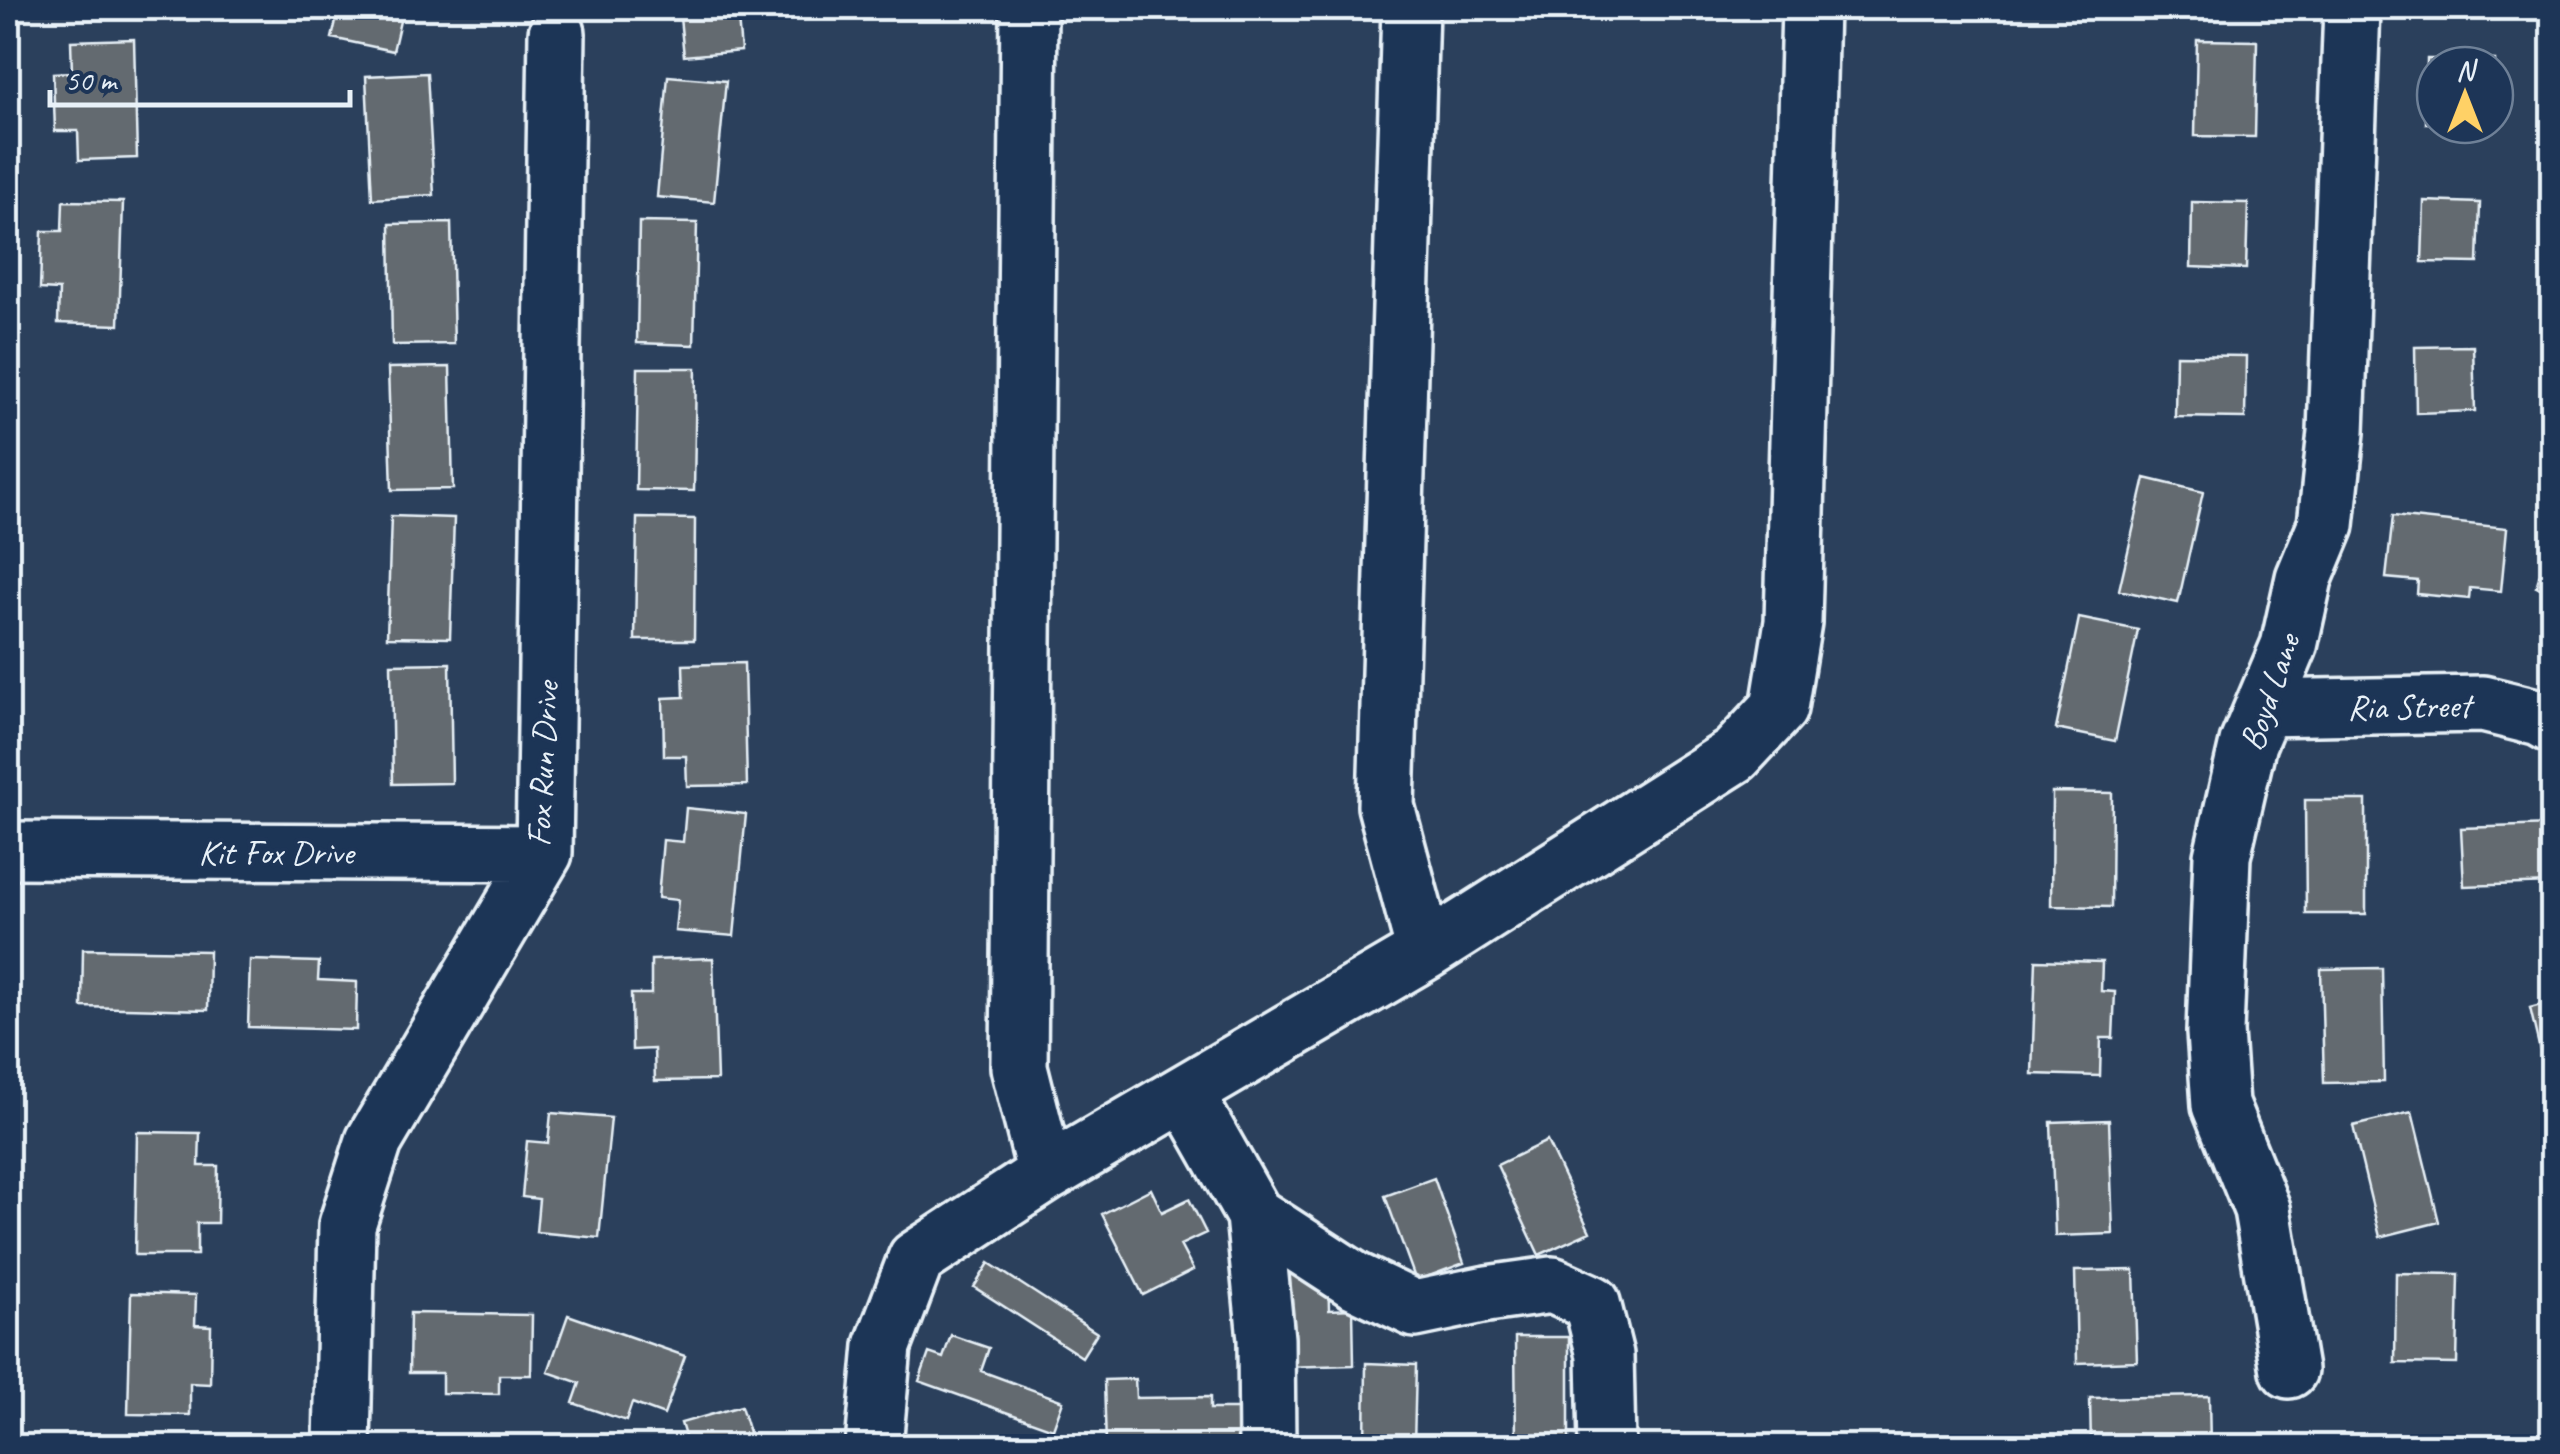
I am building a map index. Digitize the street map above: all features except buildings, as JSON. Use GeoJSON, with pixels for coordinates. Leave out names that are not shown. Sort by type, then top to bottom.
{"type":"FeatureCollection","features":[{"type":"Feature","properties":{"kind":"street"},"geometry":{"type":"LineString","coordinates":[[1029,8],[1018,1066],[1046,1174]]}},
{"type":"Feature","properties":{"kind":"street"},"geometry":{"type":"LineString","coordinates":[[1410,8],[1386,806],[1425,952]]}},
{"type":"Feature","properties":{"kind":"street"},"geometry":{"type":"LineString","coordinates":[[874,1446],[882,1346],[916,1259],[1046,1174],[1425,952],[1735,755],[1779,708],[1793,622],[1810,8]]}},
{"type":"Feature","properties":{"kind":"street","name":"Boyd Lane"},"geometry":{"type":"LineString","coordinates":[[2289,1370],[2262,1208],[2220,1105],[2215,1032],[2222,856],[2248,743],[2288,646],[2304,578],[2326,525],[2336,432],[2352,8]]}},
{"type":"Feature","properties":{"kind":"street","name":"Fox Run Drive"},"geometry":{"type":"LineString","coordinates":[[342,1446],[347,1224],[369,1158],[384,1124],[544,853],[557,33]]}},
{"type":"Feature","properties":{"kind":"street","name":"Ria Street"},"geometry":{"type":"LineString","coordinates":[[2263,708],[2483,704],[2540,718],[2552,725]]}},
{"type":"Feature","properties":{"kind":"street","name":"Kit Fox Drive"},"geometry":{"type":"LineString","coordinates":[[8,850],[544,853]]}},
{"type":"Feature","properties":{"kind":"street"},"geometry":{"type":"LineString","coordinates":[[1185,1092],[1254,1214],[1266,1339],[1267,1446]]}},
{"type":"Feature","properties":{"kind":"street"},"geometry":{"type":"LineString","coordinates":[[1254,1214],[1354,1280],[1415,1309],[1552,1284],[1592,1303],[1605,1355],[1607,1446]]}}]}
